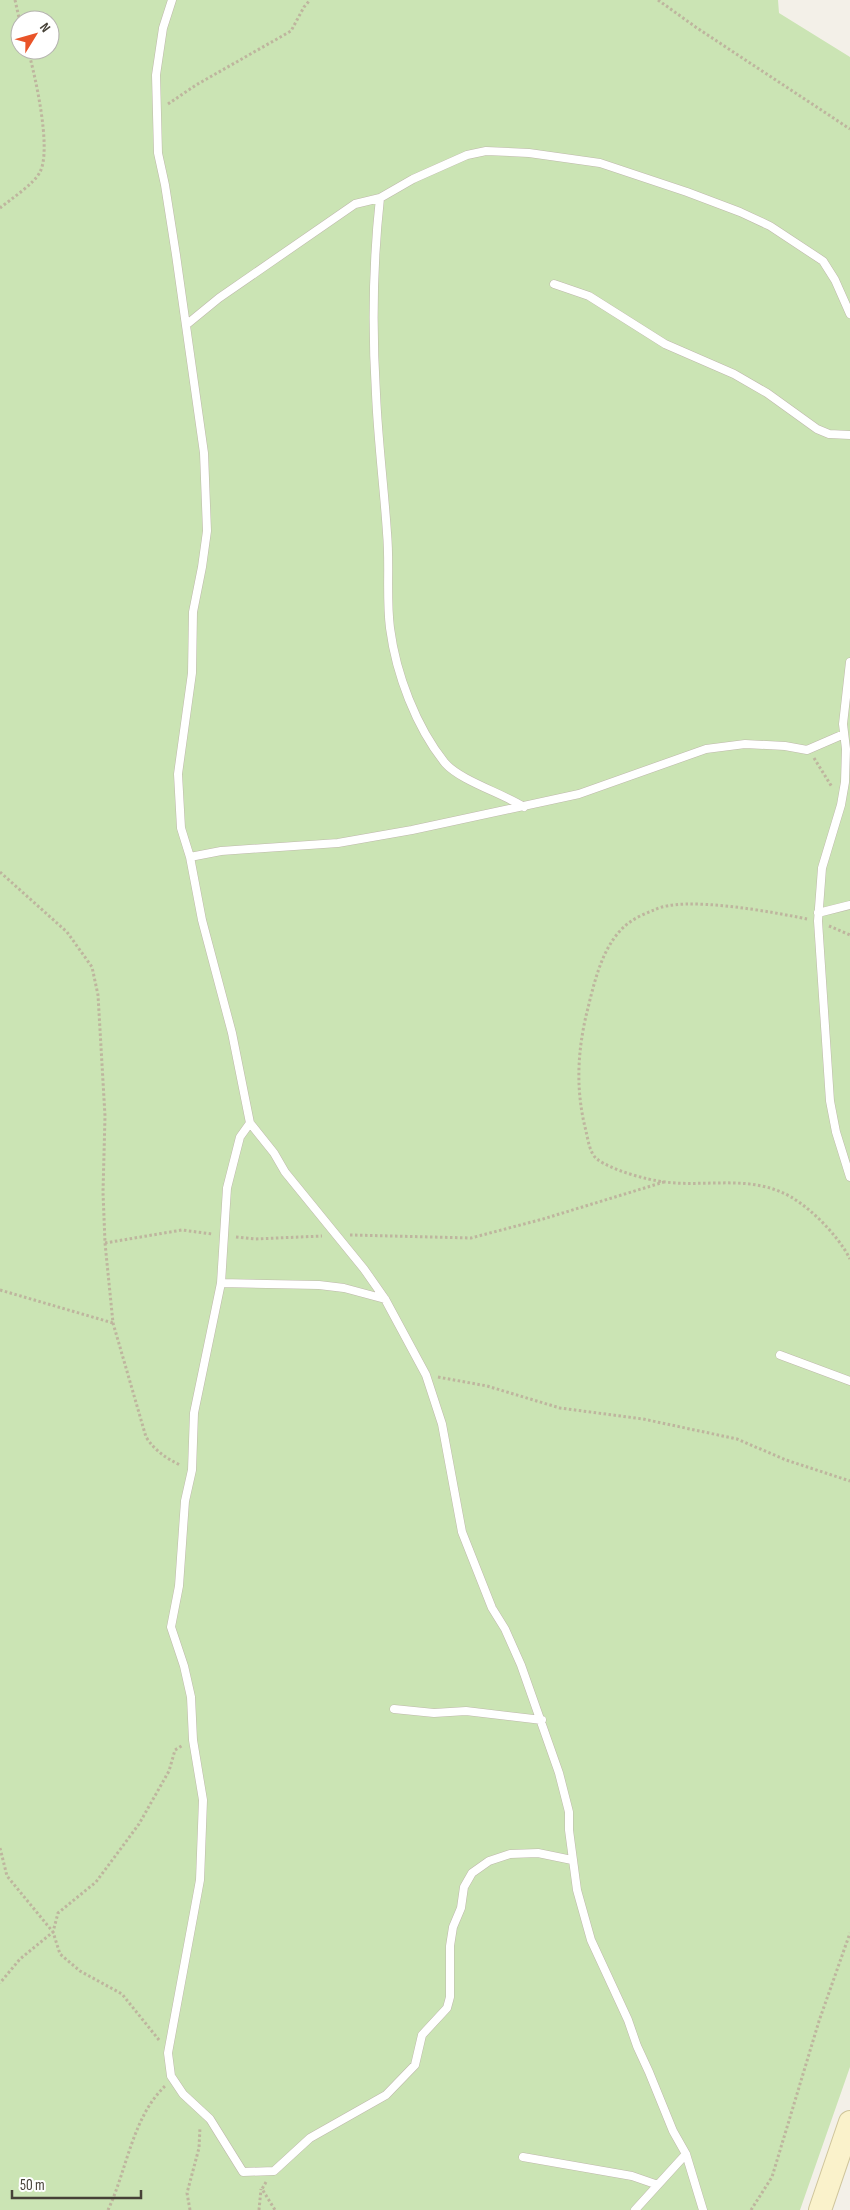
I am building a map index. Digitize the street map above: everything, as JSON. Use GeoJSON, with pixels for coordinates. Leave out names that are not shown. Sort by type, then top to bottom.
{"type":"FeatureCollection","features":[{"type":"Feature","properties":{"kind":"street"},"geometry":{"type":"LineString","coordinates":[[820,2210],[850,2122]]}},
{"type":"Feature","properties":{"kind":"lane"},"geometry":{"type":"LineString","coordinates":[[172,0],[163,28],[156,75],[155,112],[158,153],[165,185],[204,453],[207,531],[193,612],[192,673],[178,774],[181,828],[190,857],[202,920],[232,1033],[250,1122],[274,1153],[285,1172],[337,1235],[385,1300],[426,1375],[442,1424],[462,1532],[484,1588],[521,1665],[542,1720],[569,1812],[572,1860],[577,1890],[591,1940],[628,2020],[636,2046],[649,2072],[673,2131],[686,2154],[703,2210]]}},
{"type":"Feature","properties":{"kind":"lane"},"geometry":{"type":"LineString","coordinates":[[186,324],[219,298],[355,204],[380,198],[414,179],[467,155],[486,151],[529,154],[600,163],[740,212],[770,226],[824,261],[835,280],[850,314]]}},
{"type":"Feature","properties":{"kind":"lane"},"geometry":{"type":"LineString","coordinates":[[380,198],[376,236],[374,345],[376,395],[388,533],[392,636],[413,712],[447,765],[471,781],[509,797],[524,807]]}},
{"type":"Feature","properties":{"kind":"lane"},"geometry":{"type":"LineString","coordinates":[[554,284],[589,296],[665,344],[734,374],[767,393],[817,429],[828,434],[850,435]]}},
{"type":"Feature","properties":{"kind":"lane"},"geometry":{"type":"LineString","coordinates":[[850,663],[843,724],[845,782],[841,805],[822,868],[818,917],[830,1101],[836,1132],[850,1177]]}},
{"type":"Feature","properties":{"kind":"lane"},"geometry":{"type":"LineString","coordinates":[[190,857],[221,851],[338,843],[524,807],[579,794],[706,749],[745,744],[785,746],[807,750],[844,734]]}},
{"type":"Feature","properties":{"kind":"lane"},"geometry":{"type":"LineString","coordinates":[[818,917],[850,905]]}},
{"type":"Feature","properties":{"kind":"lane"},"geometry":{"type":"LineString","coordinates":[[250,1122],[240,1137],[227,1188],[221,1282],[194,1413],[192,1470],[185,1502],[179,1586],[171,1627],[184,1666],[191,1697],[192,1740],[203,1800],[200,1880],[168,2053],[173,2079],[182,2094],[210,2119],[243,2172],[274,2171],[310,2138],[386,2095],[415,2065],[422,2035],[447,2008],[450,1997],[450,1946],[453,1927],[461,1908],[464,1887],[472,1873],[489,1861],[510,1854],[538,1852],[572,1860]]}},
{"type":"Feature","properties":{"kind":"lane"},"geometry":{"type":"LineString","coordinates":[[221,1282],[319,1285],[344,1288],[385,1300]]}},
{"type":"Feature","properties":{"kind":"lane"},"geometry":{"type":"LineString","coordinates":[[780,1355],[850,1382]]}},
{"type":"Feature","properties":{"kind":"lane"},"geometry":{"type":"LineString","coordinates":[[394,1709],[434,1713],[474,1712],[542,1720]]}},
{"type":"Feature","properties":{"kind":"lane"},"geometry":{"type":"LineString","coordinates":[[635,2210],[686,2154]]}},
{"type":"Feature","properties":{"kind":"lane"},"geometry":{"type":"LineString","coordinates":[[523,2157],[632,2176],[658,2185]]}},
{"type":"Feature","properties":{"kind":"path"},"geometry":{"type":"LineString","coordinates":[[155,112],[196,85],[291,31],[310,0]]}},
{"type":"Feature","properties":{"kind":"path"},"geometry":{"type":"LineString","coordinates":[[658,0],[850,129]]}},
{"type":"Feature","properties":{"kind":"path"},"geometry":{"type":"LineString","coordinates":[[0,208],[40,172],[45,151],[42,116],[30,60]]}},
{"type":"Feature","properties":{"kind":"path"},"geometry":{"type":"LineString","coordinates":[[807,750],[820,766],[841,805]]}},
{"type":"Feature","properties":{"kind":"path"},"geometry":{"type":"LineString","coordinates":[[0,872],[67,932],[92,967],[98,995],[105,1116],[103,1192],[105,1243],[113,1323],[146,1437],[152,1447],[166,1458],[192,1470]]}},
{"type":"Feature","properties":{"kind":"path"},"geometry":{"type":"LineString","coordinates":[[850,935],[818,917],[752,909],[676,904],[656,908],[630,922],[615,936],[594,981],[582,1033],[578,1076],[579,1104],[588,1141],[595,1158],[611,1167],[664,1182],[748,1183],[781,1192],[813,1212],[846,1250],[850,1259]]}},
{"type":"Feature","properties":{"kind":"path"},"geometry":{"type":"LineString","coordinates":[[105,1243],[182,1230],[254,1239],[337,1235],[471,1238],[543,1219],[664,1182]]}},
{"type":"Feature","properties":{"kind":"path"},"geometry":{"type":"LineString","coordinates":[[0,1290],[113,1323]]}},
{"type":"Feature","properties":{"kind":"path"},"geometry":{"type":"LineString","coordinates":[[426,1375],[487,1386],[560,1408],[643,1419],[737,1439],[786,1460],[850,1481]]}},
{"type":"Feature","properties":{"kind":"path"},"geometry":{"type":"LineString","coordinates":[[0,1983],[20,1959],[53,1932],[58,1913],[96,1882],[139,1824],[169,1771],[175,1750],[192,1740]]}},
{"type":"Feature","properties":{"kind":"path"},"geometry":{"type":"LineString","coordinates":[[0,1848],[7,1876],[53,1932],[60,1954],[80,1971],[122,1994],[147,2022],[168,2053]]}},
{"type":"Feature","properties":{"kind":"path"},"geometry":{"type":"LineString","coordinates":[[751,2210],[772,2178],[820,2021],[850,1933]]}},
{"type":"Feature","properties":{"kind":"path"},"geometry":{"type":"LineString","coordinates":[[108,2210],[138,2128],[159,2092],[173,2079]]}},
{"type":"Feature","properties":{"kind":"path"},"geometry":{"type":"LineString","coordinates":[[190,2101],[200,2124],[199,2148],[187,2193],[190,2210]]}},
{"type":"Feature","properties":{"kind":"path"},"geometry":{"type":"LineString","coordinates":[[259,2210],[262,2189],[274,2171]]}},
{"type":"Feature","properties":{"kind":"path"},"geometry":{"type":"LineString","coordinates":[[262,2189],[275,2210]]}},
{"type":"Feature","properties":{"kind":"green space"},"geometry":{"type":"Polygon","coordinates":[[[0,0],[778,0],[779,13],[850,57],[850,2067],[800,2210],[0,2210],[0,0]]]}}]}
